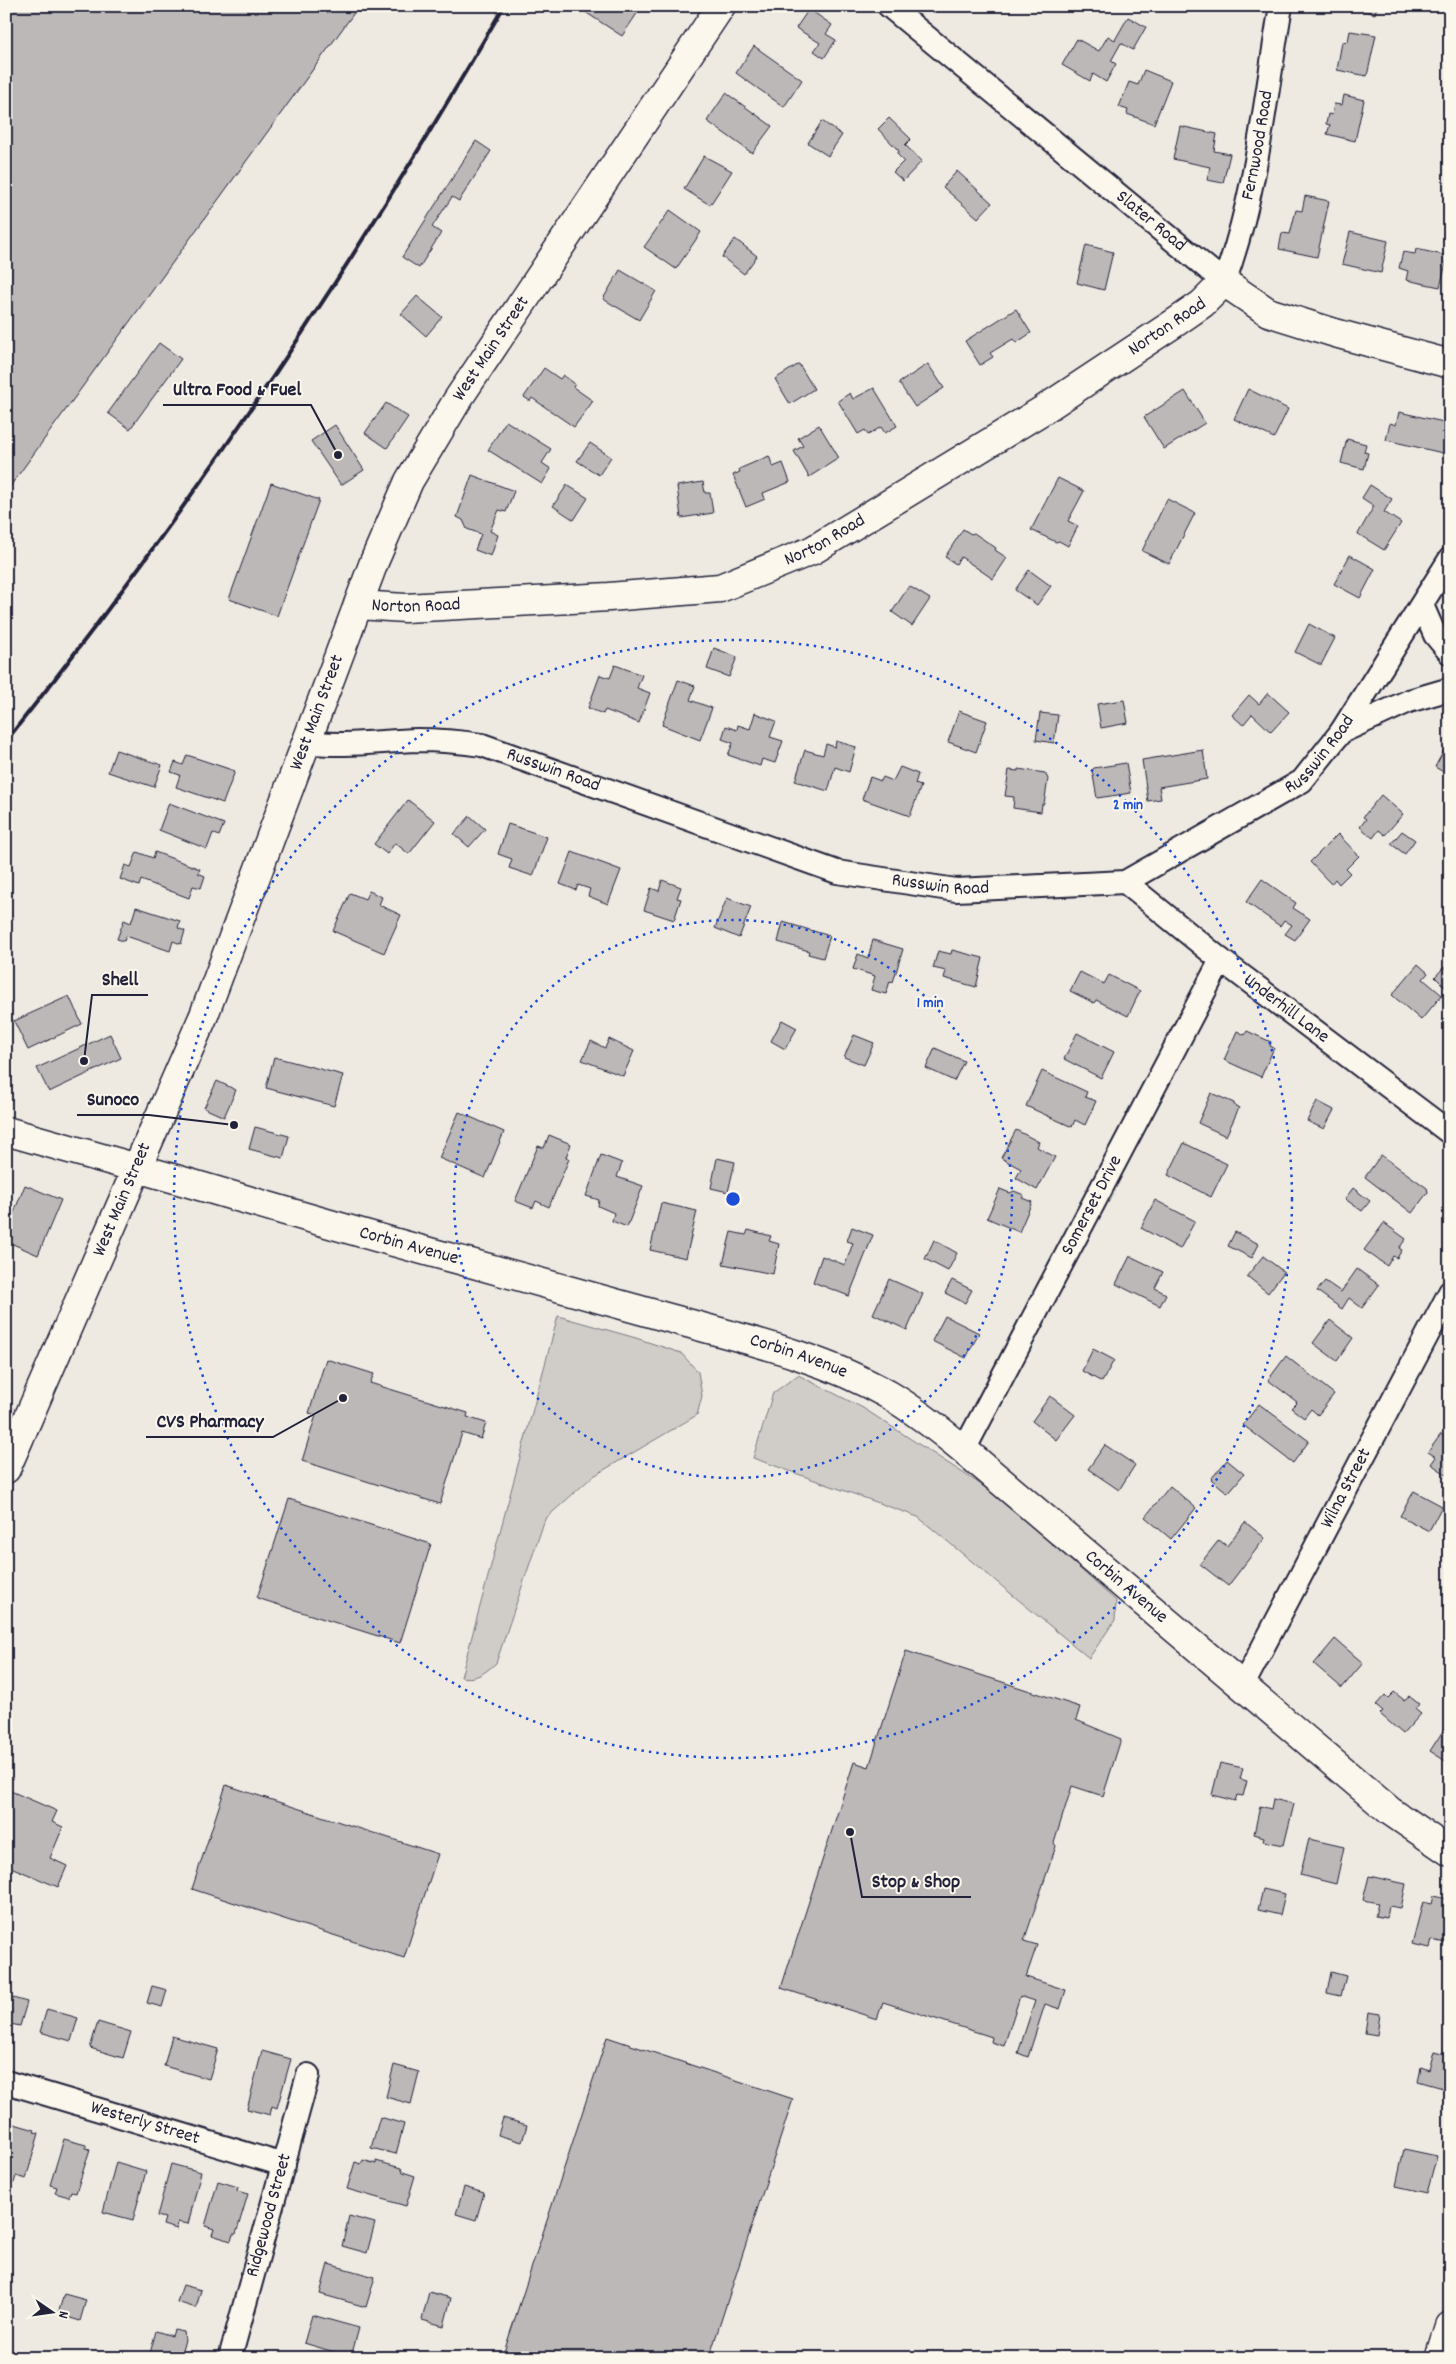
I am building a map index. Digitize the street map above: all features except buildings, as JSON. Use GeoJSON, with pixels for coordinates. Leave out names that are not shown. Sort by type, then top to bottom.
{"type":"FeatureCollection","features":[{"type":"Feature","properties":{"kind":"main road","name":"West Main Street"},"geometry":{"type":"LineString","coordinates":[[6,1469],[204,1015],[391,520],[431,442],[721,6]]}},
{"type":"Feature","properties":{"kind":"main road","name":"Norton Road"},"geometry":{"type":"LineString","coordinates":[[358,605],[405,608],[599,598],[720,588],[813,550],[1060,399],[1202,304],[1224,282]]}},
{"type":"Feature","properties":{"kind":"main road","name":"Slater Road"},"geometry":{"type":"LineString","coordinates":[[1224,282],[1268,312],[1335,333],[1450,364]]}},
{"type":"Feature","properties":{"kind":"main road","name":"Corbin Avenue"},"geometry":{"type":"LineString","coordinates":[[6,1131],[339,1228],[533,1279],[788,1352],[831,1367],[890,1396],[928,1421],[964,1450],[1390,1810],[1450,1852]]}},
{"type":"Feature","properties":{"kind":"main road"},"geometry":{"type":"LineString","coordinates":[[1440,2358],[1450,2326]]}},
{"type":"Feature","properties":{"kind":"street","name":"Slater Road"},"geometry":{"type":"LineString","coordinates":[[890,6],[1224,282]]}},
{"type":"Feature","properties":{"kind":"street","name":"Fernwood Road"},"geometry":{"type":"LineString","coordinates":[[1224,282],[1237,247],[1247,209],[1281,6]]}},
{"type":"Feature","properties":{"kind":"street","name":"Russwin Road"},"geometry":{"type":"LineString","coordinates":[[306,742],[352,745],[443,740],[482,745],[838,872],[956,890],[1125,882],[1302,781],[1341,732],[1450,559]]}},
{"type":"Feature","properties":{"kind":"street"},"geometry":{"type":"LineString","coordinates":[[1422,605],[1435,635],[1450,653]]}},
{"type":"Feature","properties":{"kind":"street"},"geometry":{"type":"LineString","coordinates":[[1341,732],[1408,701],[1450,689]]}},
{"type":"Feature","properties":{"kind":"street","name":"Underhill Lane"},"geometry":{"type":"LineString","coordinates":[[1125,882],[1220,960],[1450,1133]]}},
{"type":"Feature","properties":{"kind":"street","name":"Somerset Drive"},"geometry":{"type":"LineString","coordinates":[[964,1450],[1220,960]]}},
{"type":"Feature","properties":{"kind":"street","name":"Wilna Street"},"geometry":{"type":"LineString","coordinates":[[1243,1685],[1450,1292]]}},
{"type":"Feature","properties":{"kind":"street","name":"Ridgewood Street"},"geometry":{"type":"LineString","coordinates":[[230,2358],[308,2075]]}},
{"type":"Feature","properties":{"kind":"street","name":"Westerly Street"},"geometry":{"type":"LineString","coordinates":[[6,2082],[284,2165]]}},
{"type":"Feature","properties":{"kind":"shaded area"},"geometry":{"type":"Polygon","coordinates":[[[558,1316],[681,1353],[698,1372],[702,1396],[697,1415],[592,1477],[545,1519],[496,1663],[480,1675],[466,1678],[461,1677],[558,1316]]]}},
{"type":"Feature","properties":{"kind":"shaded area"},"geometry":{"type":"Polygon","coordinates":[[[798,1375],[863,1408],[997,1495],[1116,1601],[1115,1620],[1089,1658],[918,1517],[753,1458],[773,1393],[798,1375]]]}},
{"type":"Feature","properties":{"kind":"railway"},"geometry":{"type":"LineString","coordinates":[[6,741],[141,565],[269,383],[390,196],[504,6]]}},
{"type":"Feature","properties":{"kind":"place","name":"Ultra Food & Fuel"},"geometry":{"type":"Point","coordinates":[338,455]}},
{"type":"Feature","properties":{"kind":"place","name":"Shell"},"geometry":{"type":"Point","coordinates":[84,1061]}},
{"type":"Feature","properties":{"kind":"place","name":"Sunoco"},"geometry":{"type":"Point","coordinates":[234,1125]}},
{"type":"Feature","properties":{"kind":"place","name":"CVS Pharmacy"},"geometry":{"type":"Point","coordinates":[343,1398]}},
{"type":"Feature","properties":{"kind":"place","name":"Stop & Shop"},"geometry":{"type":"Point","coordinates":[850,1832]}}]}
